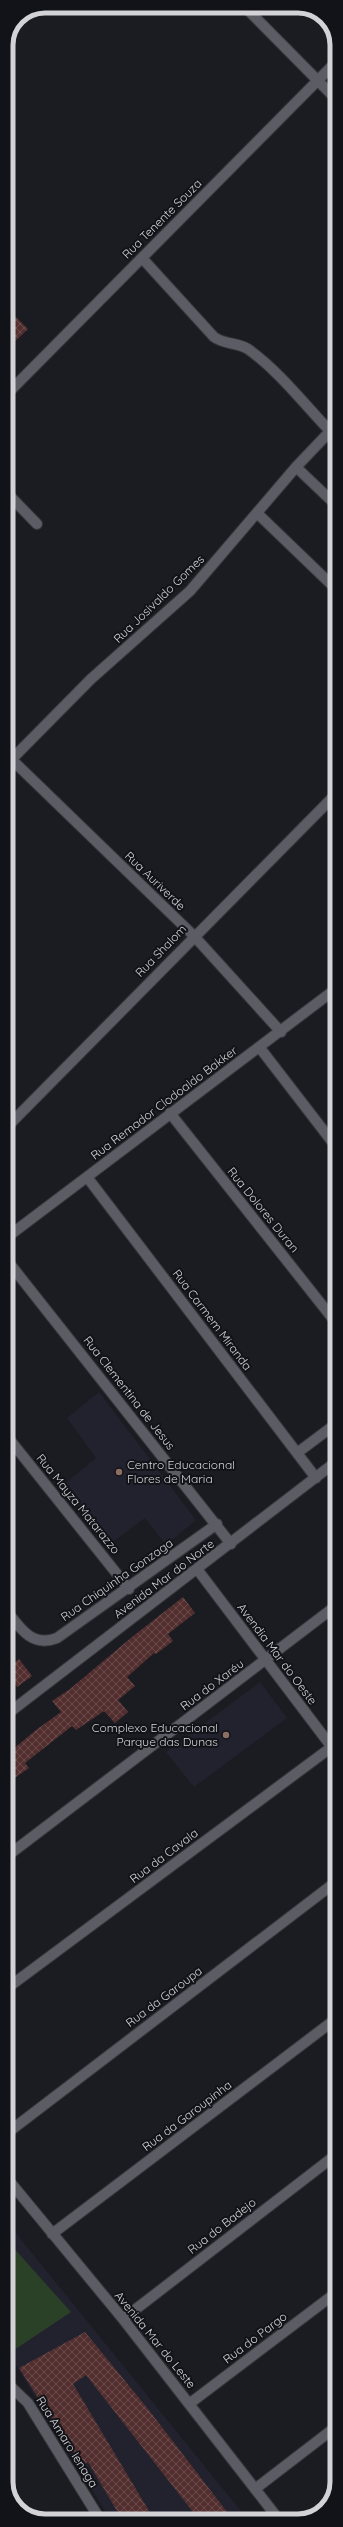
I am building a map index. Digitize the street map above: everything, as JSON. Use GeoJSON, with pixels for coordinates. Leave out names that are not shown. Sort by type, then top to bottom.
{"type":"FeatureCollection","features":[{"type":"Feature","properties":{"kind":"street"},"geometry":{"type":"LineString","coordinates":[[251,13],[330,93]]}},
{"type":"Feature","properties":{"kind":"street","name":"Rua Tenente Souza"},"geometry":{"type":"LineString","coordinates":[[13,388],[330,69]]}},
{"type":"Feature","properties":{"kind":"street"},"geometry":{"type":"LineString","coordinates":[[142,258],[214,337],[227,344],[239,346],[250,351],[330,424]]}},
{"type":"Feature","properties":{"kind":"street","name":"Rua Josivaldo Gomes"},"geometry":{"type":"LineString","coordinates":[[13,754],[91,680],[190,591],[224,554],[257,512],[296,467],[330,432]]}},
{"type":"Feature","properties":{"kind":"street"},"geometry":{"type":"LineString","coordinates":[[296,467],[330,499]]}},
{"type":"Feature","properties":{"kind":"street"},"geometry":{"type":"LineString","coordinates":[[13,499],[37,524]]}},
{"type":"Feature","properties":{"kind":"street"},"geometry":{"type":"LineString","coordinates":[[257,512],[330,583]]}},
{"type":"Feature","properties":{"kind":"street","name":"Rua Auriverde"},"geometry":{"type":"LineString","coordinates":[[13,764],[194,936],[281,1032]]}},
{"type":"Feature","properties":{"kind":"street","name":"Rua Shalom"},"geometry":{"type":"LineString","coordinates":[[13,1121],[330,800]]}},
{"type":"Feature","properties":{"kind":"street","name":"Rua Remador Clodoaldo Bakker"},"geometry":{"type":"LineString","coordinates":[[13,1233],[260,1048],[330,994]]}},
{"type":"Feature","properties":{"kind":"street"},"geometry":{"type":"LineString","coordinates":[[260,1048],[330,1139]]}},
{"type":"Feature","properties":{"kind":"street","name":"Rua Dolores Duran"},"geometry":{"type":"LineString","coordinates":[[170,1114],[330,1315]]}},
{"type":"Feature","properties":{"kind":"street","name":"Rua Carmem Miranda"},"geometry":{"type":"LineString","coordinates":[[87,1178],[316,1478]]}},
{"type":"Feature","properties":{"kind":"street","name":"Rua Clementina de Jesus"},"geometry":{"type":"LineString","coordinates":[[13,1268],[217,1524],[231,1544]]}},
{"type":"Feature","properties":{"kind":"street"},"geometry":{"type":"LineString","coordinates":[[297,1453],[330,1428]]}},
{"type":"Feature","properties":{"kind":"street","name":"Rua Mayza Matarazzo"},"geometry":{"type":"LineString","coordinates":[[13,1444],[129,1589]]}},
{"type":"Feature","properties":{"kind":"street","name":"Avenida Mar do Norte"},"geometry":{"type":"LineString","coordinates":[[13,1711],[330,1467]]}},
{"type":"Feature","properties":{"kind":"street","name":"Rua Chiquinha Gonzaga"},"geometry":{"type":"LineString","coordinates":[[20,1627],[27,1636],[37,1641],[57,1638],[129,1589],[217,1524]]}},
{"type":"Feature","properties":{"kind":"street","name":"Avendia Mar do Oeste"},"geometry":{"type":"LineString","coordinates":[[197,1569],[330,1742]]}},
{"type":"Feature","properties":{"kind":"street","name":"Rua do Xaréu"},"geometry":{"type":"LineString","coordinates":[[13,1852],[330,1611]]}},
{"type":"Feature","properties":{"kind":"street"},"geometry":{"type":"LineString","coordinates":[[13,1618],[20,1627]]}},
{"type":"Feature","properties":{"kind":"street"},"geometry":{"type":"LineString","coordinates":[[13,1625],[20,1627]]}},
{"type":"Feature","properties":{"kind":"street","name":"Rua da Cavala"},"geometry":{"type":"LineString","coordinates":[[13,1984],[330,1752]]}},
{"type":"Feature","properties":{"kind":"street","name":"Rua da Garoupa"},"geometry":{"type":"LineString","coordinates":[[13,2129],[330,1886]]}},
{"type":"Feature","properties":{"kind":"street","name":"Rua da Garoupinha"},"geometry":{"type":"LineString","coordinates":[[52,2234],[330,2023]]}},
{"type":"Feature","properties":{"kind":"street","name":"Rua do Badejo"},"geometry":{"type":"LineString","coordinates":[[123,2319],[330,2159]]}},
{"type":"Feature","properties":{"kind":"street","name":"Avenida Mar do Leste"},"geometry":{"type":"LineString","coordinates":[[13,2186],[123,2319],[275,2514]]}},
{"type":"Feature","properties":{"kind":"street","name":"Rua do Pargo"},"geometry":{"type":"LineString","coordinates":[[189,2404],[330,2297]]}},
{"type":"Feature","properties":{"kind":"street","name":"Rua Amaro Ienaga"},"geometry":{"type":"LineString","coordinates":[[13,2389],[28,2403],[96,2514]]}},
{"type":"Feature","properties":{"kind":"street"},"geometry":{"type":"LineString","coordinates":[[255,2489],[330,2431]]}},
{"type":"Feature","properties":{"kind":"shaded area","name":"Centro Educacional Flores de Maria"},"geometry":{"type":"Polygon","coordinates":[[[99,1392],[196,1520],[166,1545],[145,1518],[110,1544],[62,1486],[96,1458],[67,1418],[99,1392]]]}},
{"type":"Feature","properties":{"kind":"shaded area","name":"Complexo Educacional Parque das Dunas"},"geometry":{"type":"Polygon","coordinates":[[[260,1682],[287,1718],[194,1787],[166,1752],[260,1682]]]}},
{"type":"Feature","properties":{"kind":"shaded area"},"geometry":{"type":"Polygon","coordinates":[[[13,2230],[243,2514],[107,2514],[13,2360],[13,2230]]]}},
{"type":"Feature","properties":{"kind":"green space"},"geometry":{"type":"Polygon","coordinates":[[[13,2247],[71,2312],[14,2350],[13,2349],[13,2247]]]}},
{"type":"Feature","properties":{"kind":"building"},"geometry":{"type":"Polygon","coordinates":[[[13,314],[28,329],[13,343],[13,314]]]}},
{"type":"Feature","properties":{"kind":"building"},"geometry":{"type":"Polygon","coordinates":[[[183,1597],[195,1613],[168,1634],[173,1641],[156,1654],[154,1653],[127,1677],[135,1686],[118,1700],[128,1712],[115,1723],[104,1711],[76,1730],[72,1726],[25,1763],[29,1768],[13,1779],[13,1749],[61,1712],[52,1701],[70,1689],[183,1597]]]}},
{"type":"Feature","properties":{"kind":"building"},"geometry":{"type":"Polygon","coordinates":[[[19,1659],[32,1676],[17,1687],[13,1680],[13,1664],[19,1659]]]}},
{"type":"Feature","properties":{"kind":"building"},"geometry":{"type":"Polygon","coordinates":[[[85,2332],[148,2409],[229,2514],[195,2514],[86,2375],[73,2384],[151,2514],[119,2514],[88,2462],[82,2466],[19,2368],[85,2332]]]}},
{"type":"Feature","properties":{"kind":"place","name":"Centro Educacional Flores de Maria"},"geometry":{"type":"Point","coordinates":[119,1472]}},
{"type":"Feature","properties":{"kind":"place","name":"Complexo Educacional Parque das Dunas"},"geometry":{"type":"Point","coordinates":[226,1735]}}]}
